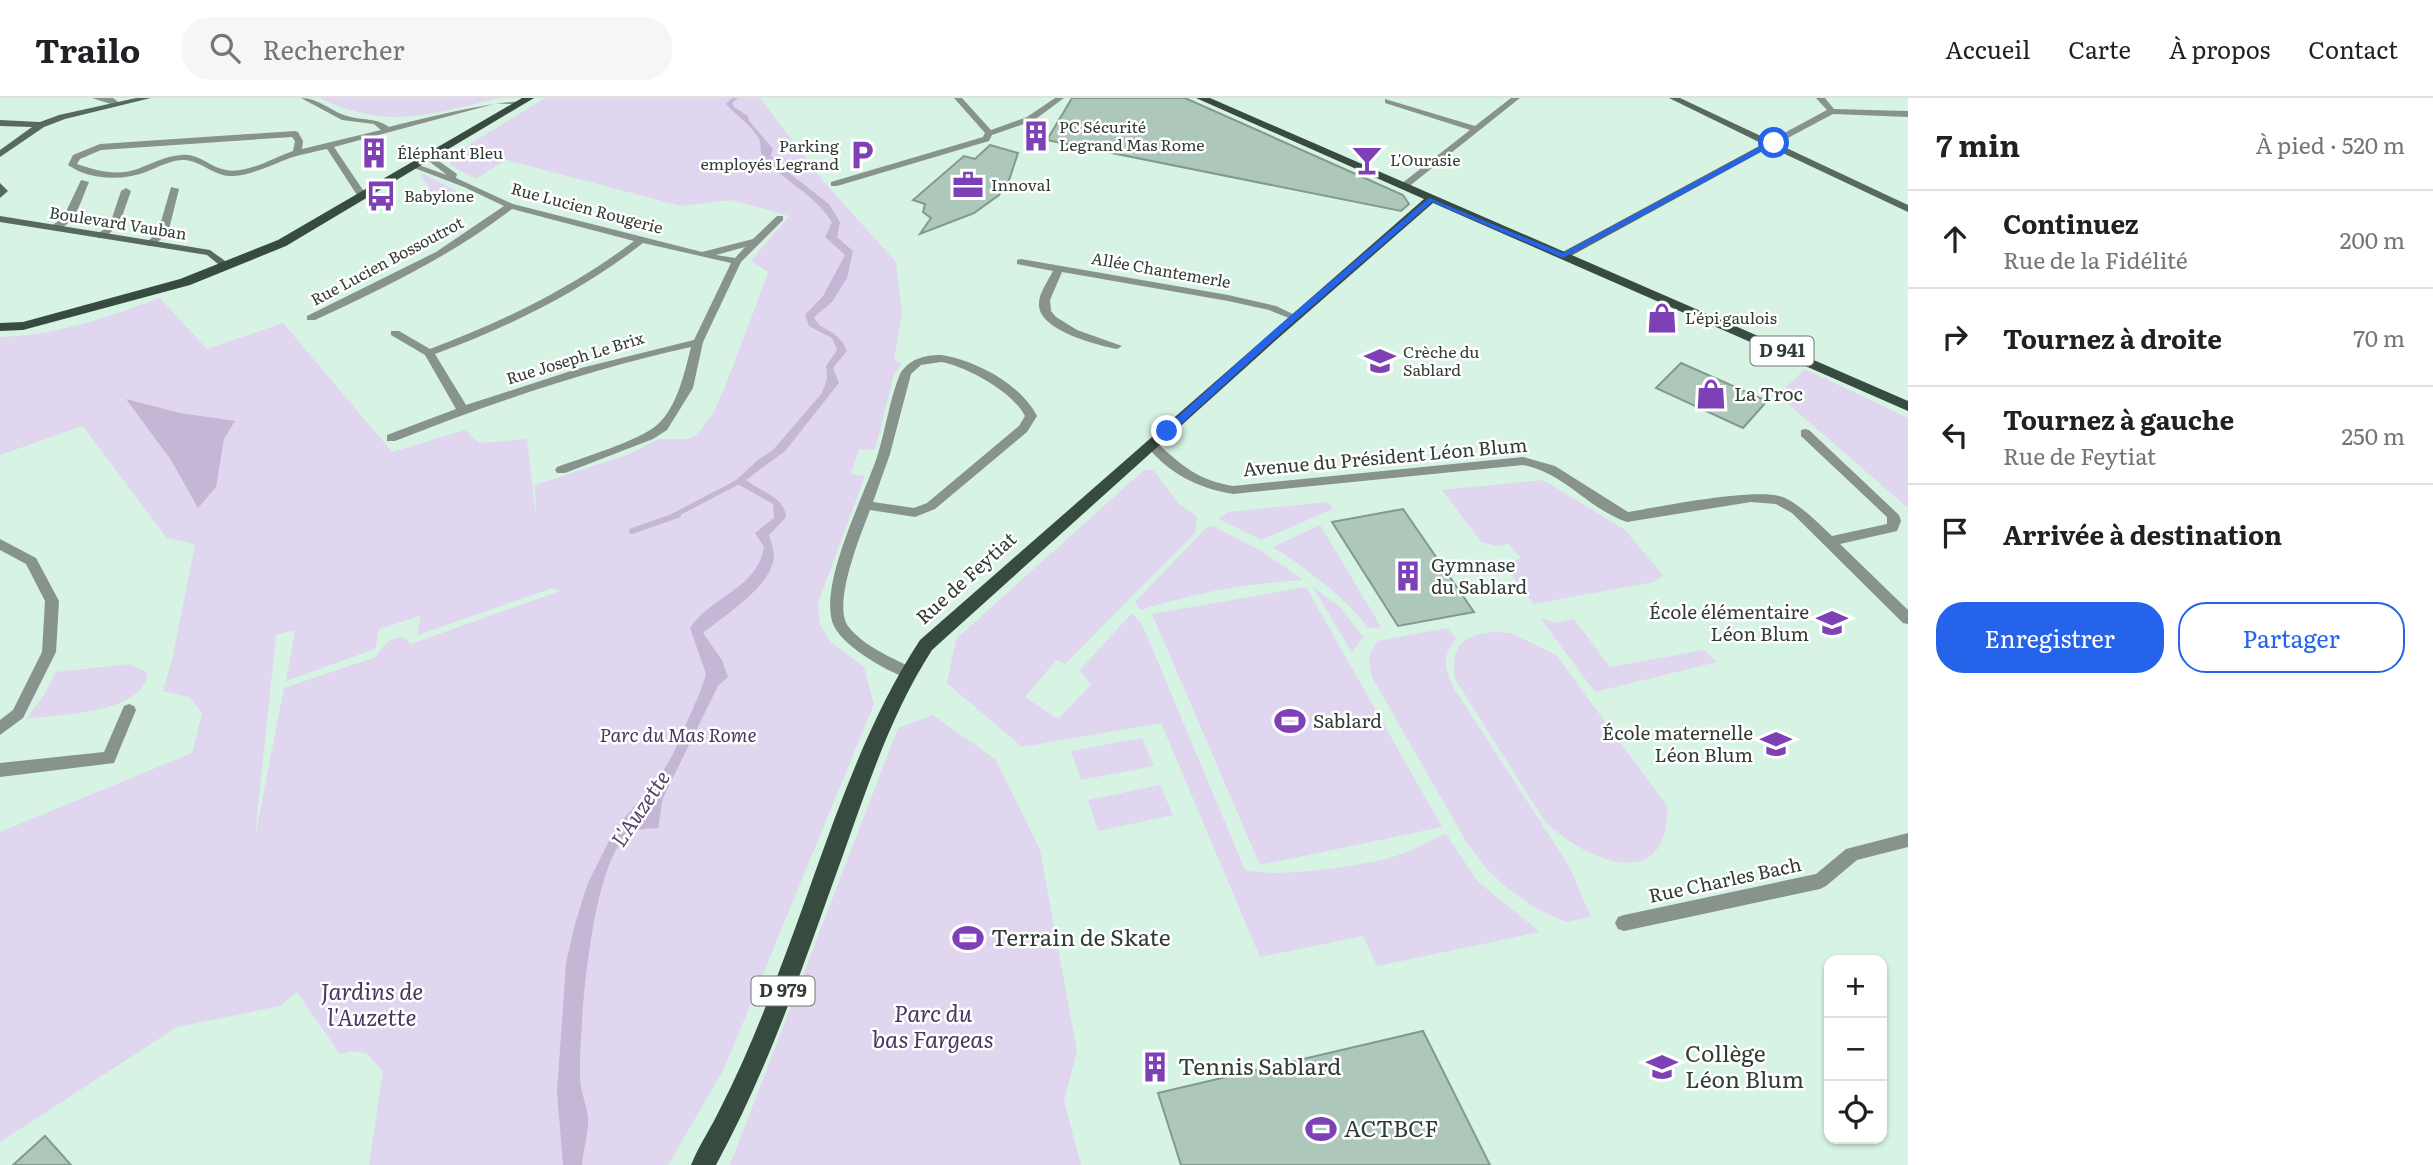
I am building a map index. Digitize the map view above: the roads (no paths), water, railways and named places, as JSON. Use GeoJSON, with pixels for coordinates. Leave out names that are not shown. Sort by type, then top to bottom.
{"type":"FeatureCollection","features":[{"type":"Feature","properties":{"kind":"main road","name":"D 941"},"geometry":{"type":"LineString","coordinates":[[1201,98],[1908,406]]}},
{"type":"Feature","properties":{"kind":"main road"},"geometry":{"type":"LineString","coordinates":[[0,327],[37,322],[185,282],[282,243],[526,100]]}},
{"type":"Feature","properties":{"kind":"main road","name":"Rue de Feytiat"},"geometry":{"type":"LineString","coordinates":[[703,1165],[732,1115],[768,1030],[848,811],[907,672],[926,645],[1294,317],[1432,199]]}},
{"type":"Feature","properties":{"kind":"street"},"geometry":{"type":"LineString","coordinates":[[96,98],[111,100],[117,104]]}},
{"type":"Feature","properties":{"kind":"street"},"geometry":{"type":"LineString","coordinates":[[0,153],[41,125],[62,117],[147,98]]}},
{"type":"Feature","properties":{"kind":"street"},"geometry":{"type":"LineString","coordinates":[[305,98],[345,118],[376,122],[387,130]]}},
{"type":"Feature","properties":{"kind":"street"},"geometry":{"type":"LineString","coordinates":[[958,98],[989,133]]}},
{"type":"Feature","properties":{"kind":"street"},"geometry":{"type":"LineString","coordinates":[[834,184],[986,139],[989,133],[1030,120],[1060,98]]}},
{"type":"Feature","properties":{"kind":"street"},"geometry":{"type":"LineString","coordinates":[[1404,186],[1516,98]]}},
{"type":"Feature","properties":{"kind":"street"},"geometry":{"type":"LineString","coordinates":[[1675,98],[1908,209]]}},
{"type":"Feature","properties":{"kind":"street"},"geometry":{"type":"LineString","coordinates":[[1821,98],[1832,111]]}},
{"type":"Feature","properties":{"kind":"street"},"geometry":{"type":"LineString","coordinates":[[297,153],[299,141],[295,134],[229,136],[100,146],[76,156],[72,166],[105,176],[130,174],[172,158],[190,156],[222,173],[239,174],[274,159],[494,102],[526,100]]}},
{"type":"Feature","properties":{"kind":"street"},"geometry":{"type":"LineString","coordinates":[[1388,101],[1474,129]]}},
{"type":"Feature","properties":{"kind":"street"},"geometry":{"type":"LineString","coordinates":[[1563,256],[1832,111],[1908,114]]}},
{"type":"Feature","properties":{"kind":"street"},"geometry":{"type":"LineString","coordinates":[[0,123],[41,125]]}},
{"type":"Feature","properties":{"kind":"street"},"geometry":{"type":"LineString","coordinates":[[330,146],[362,196]]}},
{"type":"Feature","properties":{"kind":"street","name":"Rue Lucien Rougerie"},"geometry":{"type":"LineString","coordinates":[[429,157],[467,185]]}},
{"type":"Feature","properties":{"kind":"street","name":"Rue Lucien Rougerie"},"geometry":{"type":"LineString","coordinates":[[413,166],[467,185],[510,206],[701,255],[737,261]]}},
{"type":"Feature","properties":{"kind":"street"},"geometry":{"type":"LineString","coordinates":[[54,228],[67,220],[84,182]]}},
{"type":"Feature","properties":{"kind":"street"},"geometry":{"type":"LineString","coordinates":[[0,186],[3,191],[0,195]]}},
{"type":"Feature","properties":{"kind":"street"},"geometry":{"type":"LineString","coordinates":[[150,244],[163,233],[174,189]]}},
{"type":"Feature","properties":{"kind":"street"},"geometry":{"type":"LineString","coordinates":[[101,236],[114,225],[125,191]]}},
{"type":"Feature","properties":{"kind":"street","name":"Rue Lucien Bossoutrot"},"geometry":{"type":"LineString","coordinates":[[312,318],[434,258],[484,228],[510,206]]}},
{"type":"Feature","properties":{"kind":"street"},"geometry":{"type":"LineString","coordinates":[[561,470],[649,436],[663,427],[687,388],[698,342],[737,261],[780,218]]}},
{"type":"Feature","properties":{"kind":"street","name":"Boulevard Vauban"},"geometry":{"type":"LineString","coordinates":[[0,219],[210,253],[227,266]]}},
{"type":"Feature","properties":{"kind":"street"},"geometry":{"type":"LineString","coordinates":[[429,353],[488,331],[552,301],[604,270],[642,239]]}},
{"type":"Feature","properties":{"kind":"street","name":"Rue Lucien Rougerie"},"geometry":{"type":"LineString","coordinates":[[701,255],[755,241]]}},
{"type":"Feature","properties":{"kind":"street","name":"Allée Chantemerle"},"geometry":{"type":"LineString","coordinates":[[1021,262],[1228,298],[1272,308],[1294,317]]}},
{"type":"Feature","properties":{"kind":"street"},"geometry":{"type":"LineString","coordinates":[[1059,268],[1044,304],[1050,319],[1099,343],[1118,346]]}},
{"type":"Feature","properties":{"kind":"street"},"geometry":{"type":"LineString","coordinates":[[395,333],[429,353],[462,409]]}},
{"type":"Feature","properties":{"kind":"street","name":"Rue Joseph Le Brix"},"geometry":{"type":"LineString","coordinates":[[391,438],[462,409],[628,356],[698,342]]}},
{"type":"Feature","properties":{"kind":"street"},"geometry":{"type":"LineString","coordinates":[[866,505],[915,513],[931,506],[1023,429],[1031,416],[1026,404],[1012,393],[954,362],[938,359],[916,363],[904,375],[884,454],[838,584],[836,609],[839,624],[860,645],[907,672]]}},
{"type":"Feature","properties":{"kind":"street"},"geometry":{"type":"LineString","coordinates":[[1805,433],[1893,515],[1895,521],[1892,528],[1829,541]]}},
{"type":"Feature","properties":{"kind":"street","name":"Avenue du Président Léon Blum"},"geometry":{"type":"LineString","coordinates":[[1151,444],[1185,477],[1209,487],[1233,490],[1535,462],[1543,464],[1609,509],[1627,517],[1767,497],[1788,504],[1908,619]]}},
{"type":"Feature","properties":{"kind":"street"},"geometry":{"type":"LineString","coordinates":[[0,544],[31,561],[52,601],[49,652],[18,714],[0,729]]}},
{"type":"Feature","properties":{"kind":"street"},"geometry":{"type":"LineString","coordinates":[[0,770],[109,758],[129,710]]}},
{"type":"Feature","properties":{"kind":"street","name":"Rue Charles Bach"},"geometry":{"type":"LineString","coordinates":[[1624,923],[1820,881],[1852,854],[1908,840]]}},
{"type":"Feature","properties":{"kind":"water","name":"L'Auzette"},"geometry":{"type":"Polygon","coordinates":[[[732,98],[738,98],[732,103],[734,107],[748,116],[773,149],[771,155],[775,162],[829,204],[840,222],[837,237],[853,251],[847,278],[832,302],[814,317],[820,325],[839,338],[847,351],[833,368],[839,383],[785,451],[746,480],[776,499],[786,517],[769,535],[774,554],[771,568],[746,600],[703,633],[722,660],[728,677],[718,686],[663,798],[658,828],[630,833],[614,853],[604,880],[589,951],[582,1026],[580,1080],[588,1117],[587,1135],[582,1165],[563,1165],[557,1092],[566,963],[587,885],[616,827],[656,783],[672,756],[701,690],[706,674],[690,628],[709,608],[753,573],[760,561],[764,547],[755,533],[774,518],[773,504],[734,482],[773,450],[822,393],[827,379],[826,366],[837,350],[832,338],[809,326],[805,315],[823,296],[845,255],[825,237],[832,222],[809,196],[764,159],[756,134],[726,104],[732,98]]]}},
{"type":"Feature","properties":{"kind":"water"},"geometry":{"type":"Polygon","coordinates":[[[126,399],[180,413],[235,421],[224,439],[216,487],[198,508],[171,460],[126,399]]]}},
{"type":"Feature","properties":{"kind":"waterway"},"geometry":{"type":"LineString","coordinates":[[673,516],[740,481]]}},
{"type":"Feature","properties":{"kind":"waterway"},"geometry":{"type":"LineString","coordinates":[[632,531],[678,515]]}},
{"type":"Feature","properties":{"kind":"place","name":"PC Sécurité Legrand Mas Rome"},"geometry":{"type":"Point","coordinates":[1036,136]}},
{"type":"Feature","properties":{"kind":"place","name":"Éléphant Bleu"},"geometry":{"type":"Point","coordinates":[374,153]}},
{"type":"Feature","properties":{"kind":"place","name":"Parking employés Legrand"},"geometry":{"type":"Point","coordinates":[862,155]}},
{"type":"Feature","properties":{"kind":"place","name":"L'Ourasie"},"geometry":{"type":"Point","coordinates":[1367,160]}},
{"type":"Feature","properties":{"kind":"place","name":"Innoval"},"geometry":{"type":"Point","coordinates":[968,185]}},
{"type":"Feature","properties":{"kind":"place","name":"Babylone"},"geometry":{"type":"Point","coordinates":[381,196]}},
{"type":"Feature","properties":{"kind":"place","name":"L'épi gaulois"},"geometry":{"type":"Point","coordinates":[1662,318]}},
{"type":"Feature","properties":{"kind":"place","name":"Crèche du Sablard"},"geometry":{"type":"Point","coordinates":[1380,361]}},
{"type":"Feature","properties":{"kind":"place","name":"La Troc"},"geometry":{"type":"Point","coordinates":[1711,394]}},
{"type":"Feature","properties":{"kind":"place","name":"Gymnase du Sablard"},"geometry":{"type":"Point","coordinates":[1408,576]}},
{"type":"Feature","properties":{"kind":"place","name":"École élémentaire Léon Blum"},"geometry":{"type":"Point","coordinates":[1832,623]}},
{"type":"Feature","properties":{"kind":"place","name":"Sablard"},"geometry":{"type":"Point","coordinates":[1290,721]}},
{"type":"Feature","properties":{"kind":"place","name":"École maternelle Léon Blum"},"geometry":{"type":"Point","coordinates":[1776,744]}},
{"type":"Feature","properties":{"kind":"place","name":"Terrain de Skate"},"geometry":{"type":"Point","coordinates":[968,938]}},
{"type":"Feature","properties":{"kind":"place","name":"Tennis Sablard"},"geometry":{"type":"Point","coordinates":[1155,1067]}},
{"type":"Feature","properties":{"kind":"place","name":"Collège Léon Blum"},"geometry":{"type":"Point","coordinates":[1662,1067]}},
{"type":"Feature","properties":{"kind":"place","name":"ACTBCF"},"geometry":{"type":"Point","coordinates":[1321,1129]}},
{"type":"Feature","properties":{"kind":"park label","name":"Parc du Mas Rome"},"geometry":{"type":"Point","coordinates":[678,735]}},
{"type":"Feature","properties":{"kind":"park label","name":"Jardins de l'Auzette"},"geometry":{"type":"Point","coordinates":[372,1005]}},
{"type":"Feature","properties":{"kind":"park label","name":"Parc du bas Fargeas"},"geometry":{"type":"Point","coordinates":[933,1027]}}]}
